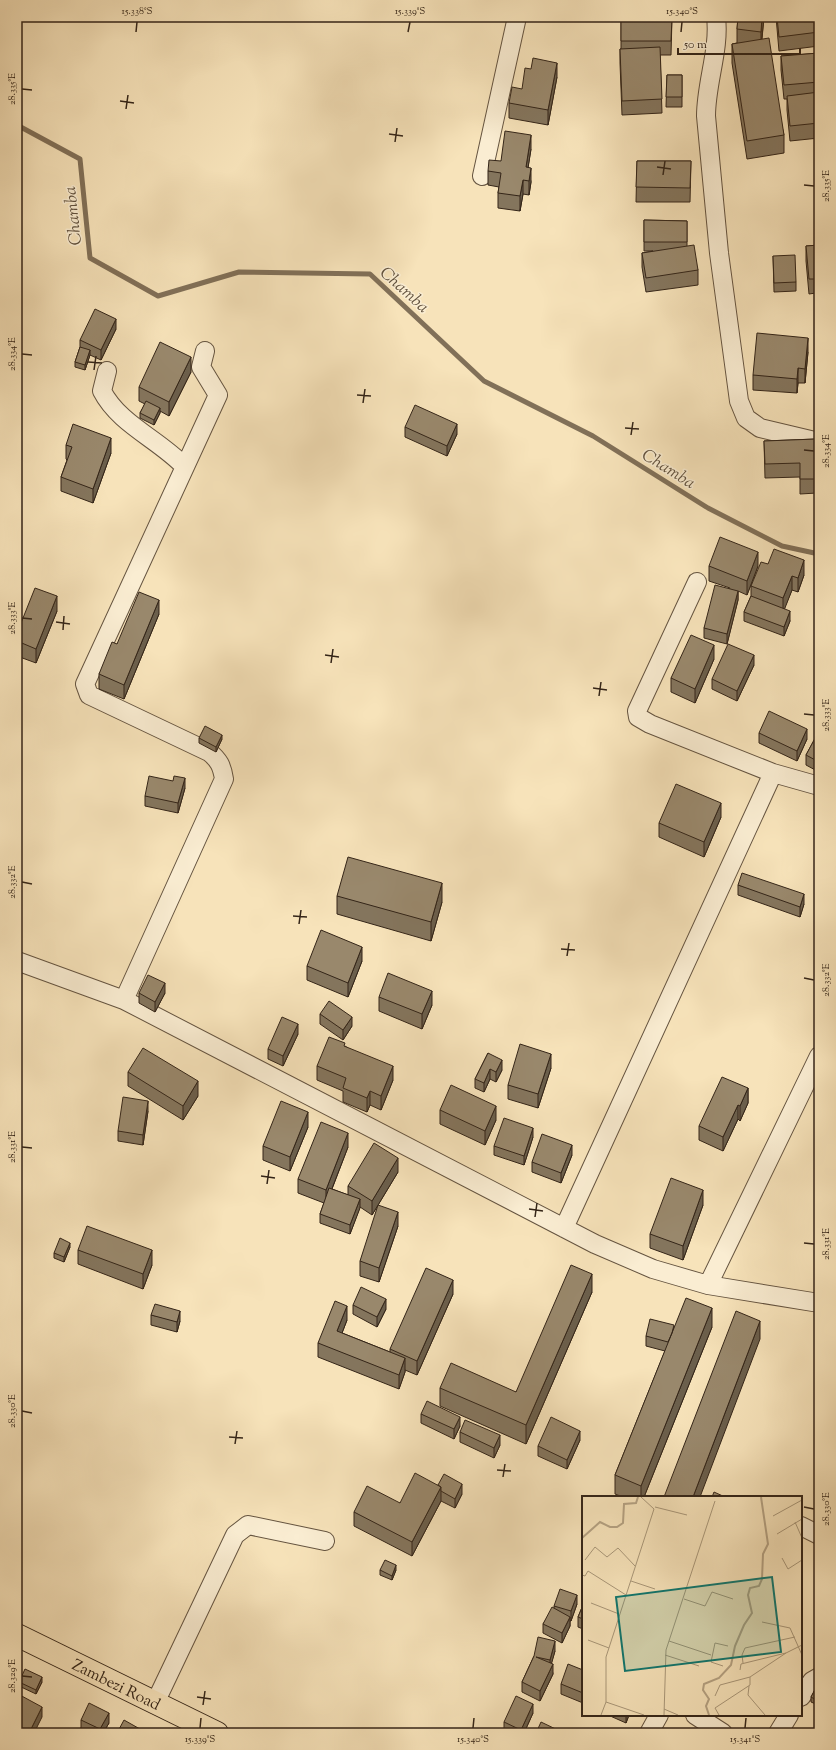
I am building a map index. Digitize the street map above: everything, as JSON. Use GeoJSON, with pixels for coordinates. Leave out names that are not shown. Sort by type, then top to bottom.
{"type":"FeatureCollection","features":[{"type":"Feature","properties":{"kind":"main road","name":"Zambezi Road"},"geometry":{"type":"LineString","coordinates":[[17,1635],[155,1703],[206,1731]]}},
{"type":"Feature","properties":{"kind":"street"},"geometry":{"type":"LineString","coordinates":[[482,176],[517,17]]}},
{"type":"Feature","properties":{"kind":"street"},"geometry":{"type":"LineString","coordinates":[[716,17],[716,38],[706,102],[706,116],[719,253],[739,401],[746,418],[760,428],[819,442]]}},
{"type":"Feature","properties":{"kind":"street"},"geometry":{"type":"LineString","coordinates":[[124,1000],[224,779],[222,768],[218,759],[209,752],[89,695],[85,684],[218,395],[201,367],[205,352]]}},
{"type":"Feature","properties":{"kind":"street"},"geometry":{"type":"LineString","coordinates":[[107,371],[102,391],[109,404],[147,436],[186,462]]}},
{"type":"Feature","properties":{"kind":"street"},"geometry":{"type":"LineString","coordinates":[[697,582],[636,711],[638,717],[650,724],[773,773],[819,786]]}},
{"type":"Feature","properties":{"kind":"street"},"geometry":{"type":"LineString","coordinates":[[564,1228],[773,773]]}},
{"type":"Feature","properties":{"kind":"street"},"geometry":{"type":"LineString","coordinates":[[17,961],[124,1000],[595,1244],[653,1269],[708,1285],[819,1303]]}},
{"type":"Feature","properties":{"kind":"street"},"geometry":{"type":"LineString","coordinates":[[708,1285],[819,1056]]}},
{"type":"Feature","properties":{"kind":"street"},"geometry":{"type":"LineString","coordinates":[[155,1703],[235,1535],[248,1525],[325,1541]]}},
{"type":"Feature","properties":{"kind":"street"},"geometry":{"type":"LineString","coordinates":[[802,1526],[819,1535]]}},
{"type":"Feature","properties":{"kind":"street"},"geometry":{"type":"LineString","coordinates":[[802,1696],[812,1681],[819,1677]]}},
{"type":"Feature","properties":{"kind":"street"},"geometry":{"type":"LineString","coordinates":[[649,1733],[658,1716]]}},
{"type":"Feature","properties":{"kind":"street"},"geometry":{"type":"LineString","coordinates":[[697,1716],[723,1733]]}},
{"type":"Feature","properties":{"kind":"street"},"geometry":{"type":"LineString","coordinates":[[778,1733],[788,1716]]}},
{"type":"Feature","properties":{"kind":"building"},"geometry":{"type":"Polygon","coordinates":[[[621,17],[672,17],[671,41],[621,41],[621,17]]]}},
{"type":"Feature","properties":{"kind":"building"},"geometry":{"type":"Polygon","coordinates":[[[738,17],[762,17],[761,32],[737,29],[738,17]]]}},
{"type":"Feature","properties":{"kind":"building"},"geometry":{"type":"Polygon","coordinates":[[[777,17],[819,17],[819,32],[779,37],[777,17]]]}},
{"type":"Feature","properties":{"kind":"building"},"geometry":{"type":"Polygon","coordinates":[[[769,38],[784,135],[747,141],[732,44],[769,38]]]}},
{"type":"Feature","properties":{"kind":"building"},"geometry":{"type":"Polygon","coordinates":[[[660,47],[662,99],[622,101],[620,49],[660,47]]]}},
{"type":"Feature","properties":{"kind":"building"},"geometry":{"type":"Polygon","coordinates":[[[819,53],[819,82],[784,85],[781,56],[819,53]]]}},
{"type":"Feature","properties":{"kind":"building"},"geometry":{"type":"Polygon","coordinates":[[[533,58],[557,63],[548,110],[509,103],[512,87],[522,89],[525,68],[531,69],[533,58]]]}},
{"type":"Feature","properties":{"kind":"building"},"geometry":{"type":"Polygon","coordinates":[[[667,75],[682,75],[682,97],[666,97],[667,75]]]}},
{"type":"Feature","properties":{"kind":"building"},"geometry":{"type":"Polygon","coordinates":[[[819,92],[819,123],[790,126],[787,96],[819,92]]]}},
{"type":"Feature","properties":{"kind":"building"},"geometry":{"type":"Polygon","coordinates":[[[505,131],[531,135],[526,167],[531,168],[529,181],[523,180],[520,196],[498,193],[501,173],[488,171],[489,160],[501,161],[505,131]]]}},
{"type":"Feature","properties":{"kind":"building"},"geometry":{"type":"Polygon","coordinates":[[[637,161],[691,161],[690,188],[636,187],[637,161]]]}},
{"type":"Feature","properties":{"kind":"building"},"geometry":{"type":"Polygon","coordinates":[[[644,220],[687,221],[687,242],[644,242],[644,220]]]}},
{"type":"Feature","properties":{"kind":"building"},"geometry":{"type":"Polygon","coordinates":[[[694,245],[698,270],[646,278],[642,253],[694,245]]]}},
{"type":"Feature","properties":{"kind":"building"},"geometry":{"type":"Polygon","coordinates":[[[819,245],[819,279],[809,279],[806,246],[819,245]]]}},
{"type":"Feature","properties":{"kind":"building"},"geometry":{"type":"Polygon","coordinates":[[[795,255],[796,282],[774,283],[773,256],[795,255]]]}},
{"type":"Feature","properties":{"kind":"building"},"geometry":{"type":"Polygon","coordinates":[[[816,290],[819,290],[819,327],[816,327],[816,290]]]}},
{"type":"Feature","properties":{"kind":"building"},"geometry":{"type":"Polygon","coordinates":[[[95,309],[116,319],[101,350],[80,340],[95,309]]]}},
{"type":"Feature","properties":{"kind":"building"},"geometry":{"type":"Polygon","coordinates":[[[757,333],[808,338],[805,369],[798,368],[797,379],[753,375],[757,333]]]}},
{"type":"Feature","properties":{"kind":"building"},"geometry":{"type":"Polygon","coordinates":[[[160,342],[191,357],[169,402],[139,387],[160,342]]]}},
{"type":"Feature","properties":{"kind":"building"},"geometry":{"type":"Polygon","coordinates":[[[80,347],[90,350],[85,365],[75,362],[80,347]]]}},
{"type":"Feature","properties":{"kind":"building"},"geometry":{"type":"Polygon","coordinates":[[[146,401],[160,408],[154,420],[140,413],[146,401]]]}},
{"type":"Feature","properties":{"kind":"building"},"geometry":{"type":"Polygon","coordinates":[[[415,405],[457,424],[447,446],[405,427],[415,405]]]}},
{"type":"Feature","properties":{"kind":"building"},"geometry":{"type":"Polygon","coordinates":[[[73,424],[111,438],[93,489],[61,477],[72,447],[66,445],[73,424]]]}},
{"type":"Feature","properties":{"kind":"building"},"geometry":{"type":"Polygon","coordinates":[[[816,439],[817,479],[800,479],[800,463],[765,464],[764,441],[816,439]]]}},
{"type":"Feature","properties":{"kind":"building"},"geometry":{"type":"Polygon","coordinates":[[[720,537],[758,552],[747,581],[709,566],[720,537]]]}},
{"type":"Feature","properties":{"kind":"building"},"geometry":{"type":"Polygon","coordinates":[[[774,549],[804,560],[798,578],[792,576],[783,598],[751,586],[761,562],[768,564],[774,549]]]}},
{"type":"Feature","properties":{"kind":"building"},"geometry":{"type":"Polygon","coordinates":[[[715,585],[738,591],[727,634],[704,628],[715,585]]]}},
{"type":"Feature","properties":{"kind":"building"},"geometry":{"type":"Polygon","coordinates":[[[35,588],[57,596],[36,649],[17,641],[17,633],[35,588]]]}},
{"type":"Feature","properties":{"kind":"building"},"geometry":{"type":"Polygon","coordinates":[[[139,592],[159,600],[124,685],[99,674],[112,642],[117,644],[139,592]]]}},
{"type":"Feature","properties":{"kind":"building"},"geometry":{"type":"Polygon","coordinates":[[[751,596],[790,611],[784,627],[744,612],[751,596]]]}},
{"type":"Feature","properties":{"kind":"building"},"geometry":{"type":"Polygon","coordinates":[[[691,635],[714,645],[695,689],[671,678],[691,635]]]}},
{"type":"Feature","properties":{"kind":"building"},"geometry":{"type":"Polygon","coordinates":[[[728,644],[754,655],[737,691],[712,679],[728,644]]]}},
{"type":"Feature","properties":{"kind":"building"},"geometry":{"type":"Polygon","coordinates":[[[769,711],[807,729],[797,751],[759,733],[769,711]]]}},
{"type":"Feature","properties":{"kind":"building"},"geometry":{"type":"Polygon","coordinates":[[[205,726],[222,735],[216,747],[199,738],[205,726]]]}},
{"type":"Feature","properties":{"kind":"building"},"geometry":{"type":"Polygon","coordinates":[[[819,731],[819,762],[806,755],[819,731]]]}},
{"type":"Feature","properties":{"kind":"building"},"geometry":{"type":"Polygon","coordinates":[[[149,776],[173,781],[174,776],[185,778],[178,803],[145,796],[149,776]]]}},
{"type":"Feature","properties":{"kind":"building"},"geometry":{"type":"Polygon","coordinates":[[[676,784],[721,803],[704,842],[659,823],[676,784]]]}},
{"type":"Feature","properties":{"kind":"building"},"geometry":{"type":"Polygon","coordinates":[[[348,857],[442,883],[431,922],[337,896],[348,857]]]}},
{"type":"Feature","properties":{"kind":"building"},"geometry":{"type":"Polygon","coordinates":[[[742,873],[804,894],[800,907],[738,885],[742,873]]]}},
{"type":"Feature","properties":{"kind":"building"},"geometry":{"type":"Polygon","coordinates":[[[321,930],[362,947],[348,983],[307,966],[321,930]]]}},
{"type":"Feature","properties":{"kind":"building"},"geometry":{"type":"Polygon","coordinates":[[[388,973],[432,991],[422,1014],[379,997],[388,973]]]}},
{"type":"Feature","properties":{"kind":"building"},"geometry":{"type":"Polygon","coordinates":[[[148,975],[165,983],[155,1002],[139,993],[148,975]]]}},
{"type":"Feature","properties":{"kind":"building"},"geometry":{"type":"Polygon","coordinates":[[[329,1001],[352,1017],[343,1030],[320,1014],[329,1001]]]}},
{"type":"Feature","properties":{"kind":"building"},"geometry":{"type":"Polygon","coordinates":[[[282,1017],[298,1024],[283,1056],[268,1049],[282,1017]]]}},
{"type":"Feature","properties":{"kind":"building"},"geometry":{"type":"Polygon","coordinates":[[[329,1037],[345,1043],[344,1046],[393,1066],[381,1096],[370,1091],[367,1098],[343,1088],[346,1078],[317,1066],[329,1037]]]}},
{"type":"Feature","properties":{"kind":"building"},"geometry":{"type":"Polygon","coordinates":[[[520,1044],[551,1054],[538,1094],[508,1085],[520,1044]]]}},
{"type":"Feature","properties":{"kind":"building"},"geometry":{"type":"Polygon","coordinates":[[[143,1048],[198,1081],[183,1106],[128,1072],[143,1048]]]}},
{"type":"Feature","properties":{"kind":"building"},"geometry":{"type":"Polygon","coordinates":[[[488,1053],[502,1060],[496,1072],[490,1069],[484,1083],[475,1079],[488,1053]]]}},
{"type":"Feature","properties":{"kind":"building"},"geometry":{"type":"Polygon","coordinates":[[[722,1077],[748,1088],[723,1137],[699,1126],[722,1077]]]}},
{"type":"Feature","properties":{"kind":"building"},"geometry":{"type":"Polygon","coordinates":[[[451,1085],[496,1106],[485,1131],[440,1110],[451,1085]]]}},
{"type":"Feature","properties":{"kind":"building"},"geometry":{"type":"Polygon","coordinates":[[[123,1097],[148,1101],[143,1135],[118,1131],[123,1097]]]}},
{"type":"Feature","properties":{"kind":"building"},"geometry":{"type":"Polygon","coordinates":[[[281,1101],[308,1112],[290,1157],[263,1146],[281,1101]]]}},
{"type":"Feature","properties":{"kind":"building"},"geometry":{"type":"Polygon","coordinates":[[[504,1118],[533,1128],[524,1156],[494,1146],[504,1118]]]}},
{"type":"Feature","properties":{"kind":"building"},"geometry":{"type":"Polygon","coordinates":[[[321,1122],[348,1133],[326,1190],[298,1179],[321,1122]]]}},
{"type":"Feature","properties":{"kind":"building"},"geometry":{"type":"Polygon","coordinates":[[[542,1134],[572,1145],[561,1173],[532,1162],[542,1134]]]}},
{"type":"Feature","properties":{"kind":"building"},"geometry":{"type":"Polygon","coordinates":[[[374,1143],[398,1158],[372,1201],[348,1186],[374,1143]]]}},
{"type":"Feature","properties":{"kind":"building"},"geometry":{"type":"Polygon","coordinates":[[[671,1178],[703,1190],[683,1246],[650,1234],[671,1178]]]}},
{"type":"Feature","properties":{"kind":"building"},"geometry":{"type":"Polygon","coordinates":[[[329,1188],[360,1199],[350,1225],[320,1214],[329,1188]]]}},
{"type":"Feature","properties":{"kind":"building"},"geometry":{"type":"Polygon","coordinates":[[[378,1205],[398,1212],[379,1268],[360,1261],[378,1205]]]}},
{"type":"Feature","properties":{"kind":"building"},"geometry":{"type":"Polygon","coordinates":[[[87,1226],[152,1250],[143,1274],[78,1250],[87,1226]]]}},
{"type":"Feature","properties":{"kind":"building"},"geometry":{"type":"Polygon","coordinates":[[[60,1238],[70,1243],[64,1257],[54,1253],[60,1238]]]}},
{"type":"Feature","properties":{"kind":"building"},"geometry":{"type":"Polygon","coordinates":[[[571,1265],[592,1274],[526,1425],[440,1388],[451,1363],[516,1392],[571,1265]]]}},
{"type":"Feature","properties":{"kind":"building"},"geometry":{"type":"Polygon","coordinates":[[[426,1268],[453,1280],[417,1361],[390,1349],[426,1268]]]}},
{"type":"Feature","properties":{"kind":"building"},"geometry":{"type":"Polygon","coordinates":[[[361,1287],[386,1299],[377,1317],[353,1305],[361,1287]]]}},
{"type":"Feature","properties":{"kind":"building"},"geometry":{"type":"Polygon","coordinates":[[[686,1298],[712,1308],[641,1486],[615,1475],[686,1298]]]}},
{"type":"Feature","properties":{"kind":"building"},"geometry":{"type":"Polygon","coordinates":[[[335,1301],[347,1306],[337,1331],[405,1358],[399,1375],[318,1343],[335,1301]]]}},
{"type":"Feature","properties":{"kind":"building"},"geometry":{"type":"Polygon","coordinates":[[[155,1304],[180,1311],[177,1322],[151,1315],[155,1304]]]}},
{"type":"Feature","properties":{"kind":"building"},"geometry":{"type":"Polygon","coordinates":[[[736,1311],[760,1321],[693,1496],[664,1496],[736,1311]]]}},
{"type":"Feature","properties":{"kind":"building"},"geometry":{"type":"Polygon","coordinates":[[[650,1319],[674,1325],[668,1342],[646,1336],[650,1319]]]}},
{"type":"Feature","properties":{"kind":"building"},"geometry":{"type":"Polygon","coordinates":[[[427,1401],[460,1417],[454,1429],[421,1414],[427,1401]]]}},
{"type":"Feature","properties":{"kind":"building"},"geometry":{"type":"Polygon","coordinates":[[[551,1417],[580,1431],[567,1460],[538,1446],[551,1417]]]}},
{"type":"Feature","properties":{"kind":"building"},"geometry":{"type":"Polygon","coordinates":[[[465,1420],[500,1435],[494,1448],[460,1432],[465,1420]]]}},
{"type":"Feature","properties":{"kind":"building"},"geometry":{"type":"Polygon","coordinates":[[[415,1473],[441,1487],[412,1542],[354,1512],[367,1486],[400,1503],[415,1473]]]}},
{"type":"Feature","properties":{"kind":"building"},"geometry":{"type":"Polygon","coordinates":[[[444,1474],[462,1484],[455,1499],[441,1491],[441,1487],[438,1485],[444,1474]]]}},
{"type":"Feature","properties":{"kind":"building"},"geometry":{"type":"Polygon","coordinates":[[[714,1492],[723,1496],[712,1496],[714,1492]]]}},
{"type":"Feature","properties":{"kind":"building"},"geometry":{"type":"Polygon","coordinates":[[[385,1560],[396,1565],[392,1576],[380,1570],[385,1560]]]}},
{"type":"Feature","properties":{"kind":"building"},"geometry":{"type":"Polygon","coordinates":[[[560,1589],[577,1595],[571,1611],[554,1606],[560,1589]]]}},
{"type":"Feature","properties":{"kind":"building"},"geometry":{"type":"Polygon","coordinates":[[[552,1607],[570,1617],[562,1633],[543,1624],[552,1607]]]}},
{"type":"Feature","properties":{"kind":"building"},"geometry":{"type":"Polygon","coordinates":[[[582,1607],[582,1619],[578,1617],[582,1607]]]}},
{"type":"Feature","properties":{"kind":"building"},"geometry":{"type":"Polygon","coordinates":[[[538,1637],[555,1641],[550,1660],[536,1657],[553,1664],[540,1691],[522,1682],[534,1656],[538,1637]]]}},
{"type":"Feature","properties":{"kind":"building"},"geometry":{"type":"Polygon","coordinates":[[[568,1664],[582,1670],[582,1693],[561,1684],[568,1664]]]}},
{"type":"Feature","properties":{"kind":"building"},"geometry":{"type":"Polygon","coordinates":[[[25,1669],[42,1677],[36,1690],[19,1682],[25,1669]]]}},
{"type":"Feature","properties":{"kind":"building"},"geometry":{"type":"Polygon","coordinates":[[[819,1682],[819,1698],[818,1701],[811,1697],[819,1682]]]}},
{"type":"Feature","properties":{"kind":"building"},"geometry":{"type":"Polygon","coordinates":[[[18,1694],[42,1707],[29,1733],[17,1733],[18,1694]]]}},
{"type":"Feature","properties":{"kind":"building"},"geometry":{"type":"Polygon","coordinates":[[[516,1696],[533,1704],[521,1730],[504,1722],[516,1696]]]}},
{"type":"Feature","properties":{"kind":"building"},"geometry":{"type":"Polygon","coordinates":[[[89,1703],[109,1713],[100,1729],[81,1720],[89,1703]]]}},
{"type":"Feature","properties":{"kind":"building"},"geometry":{"type":"Polygon","coordinates":[[[124,1720],[147,1733],[117,1733],[124,1720]]]}},
{"type":"Feature","properties":{"kind":"building"},"geometry":{"type":"Polygon","coordinates":[[[541,1722],[564,1733],[536,1733],[541,1722]]]}},
{"type":"Feature","properties":{"kind":"building"},"geometry":{"type":"Polygon","coordinates":[[[80,1728],[92,1731],[91,1733],[79,1733],[80,1728]]]}},
{"type":"Feature","properties":{"kind":"waterway","name":"Chamba"},"geometry":{"type":"LineString","coordinates":[[17,125],[80,159],[90,258],[158,296],[239,272],[370,274],[484,381],[593,436],[708,508],[782,546],[819,554]]}}]}
